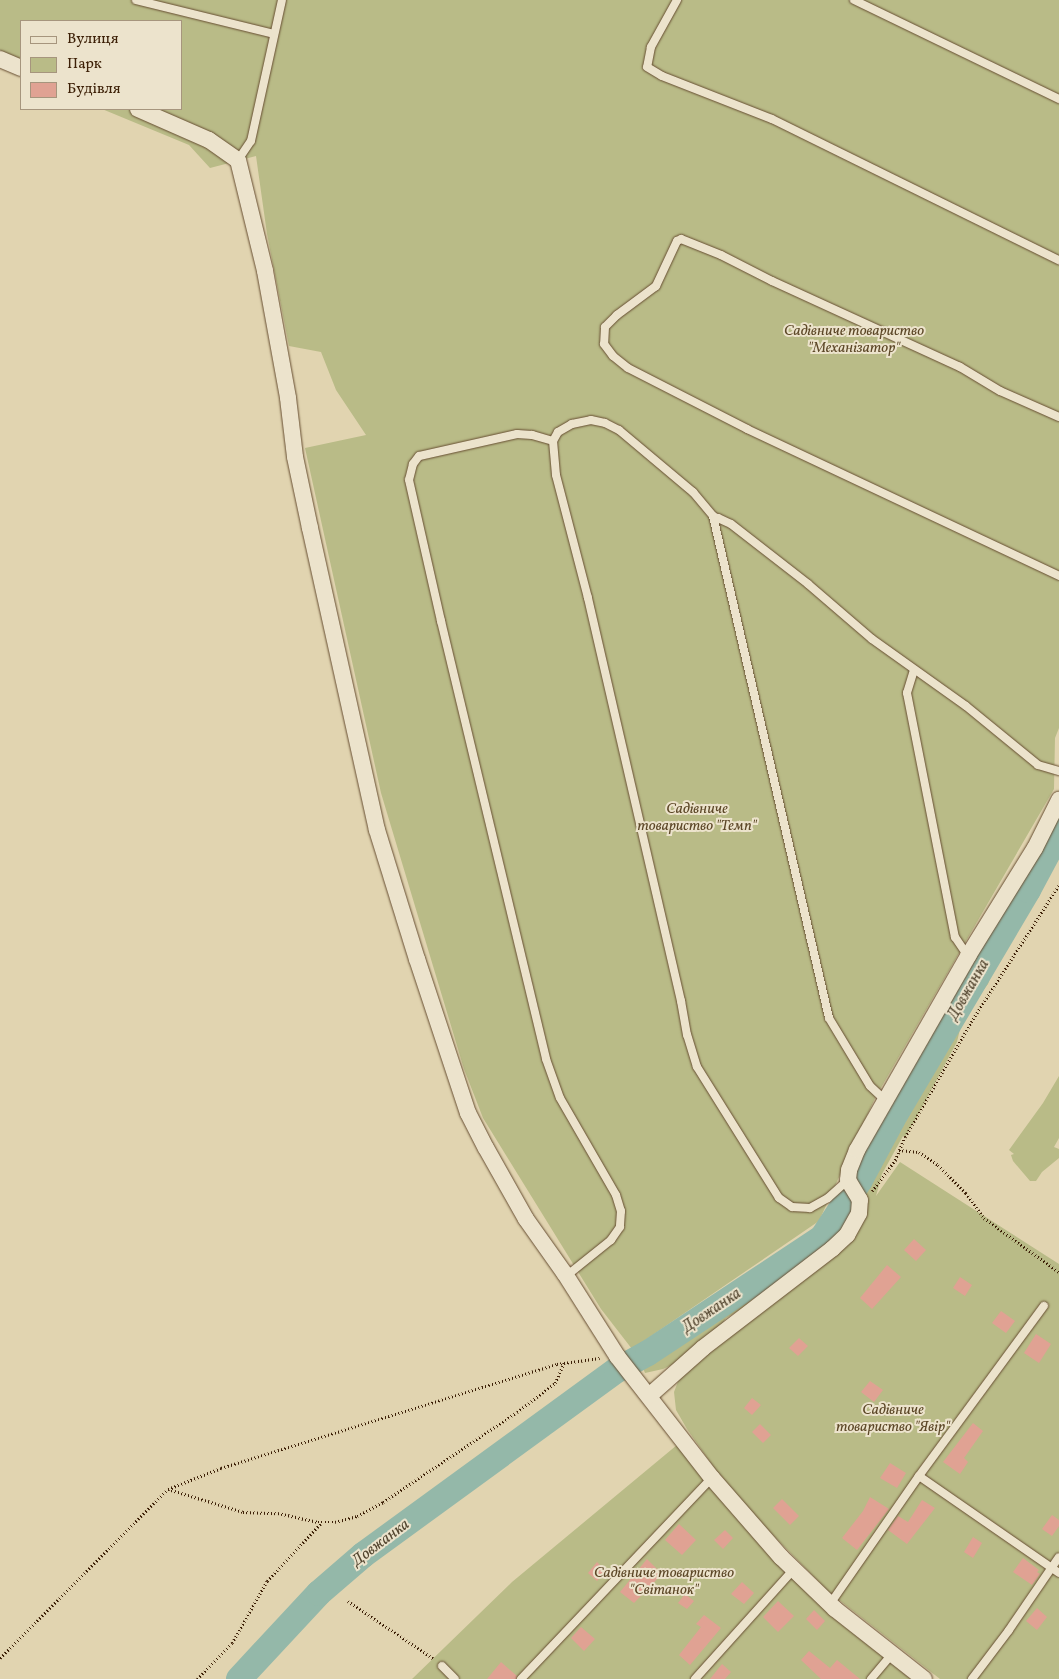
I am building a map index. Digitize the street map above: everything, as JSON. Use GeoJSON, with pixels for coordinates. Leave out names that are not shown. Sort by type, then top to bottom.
{"type":"FeatureCollection","features":[{"type":"Feature","properties":{"kind":"street"},"geometry":{"type":"LineString","coordinates":[[0,59],[20,68]]}},
{"type":"Feature","properties":{"kind":"street"},"geometry":{"type":"LineString","coordinates":[[140,110],[209,140],[238,160],[265,271],[288,398],[295,457],[377,830],[468,1113],[522,1212],[617,1356],[712,1478],[794,1569],[830,1604],[924,1679]]}},
{"type":"Feature","properties":{"kind":"street"},"geometry":{"type":"LineString","coordinates":[[649,1396],[703,1348],[832,1249],[847,1235],[859,1213],[848,1170],[857,1150],[968,956],[1035,848],[1059,800]]}},
{"type":"Feature","properties":{"kind":"lane"},"geometry":{"type":"LineString","coordinates":[[136,0],[274,34]]}},
{"type":"Feature","properties":{"kind":"lane"},"geometry":{"type":"LineString","coordinates":[[238,160],[251,141],[282,0]]}},
{"type":"Feature","properties":{"kind":"lane"},"geometry":{"type":"LineString","coordinates":[[677,0],[651,47],[647,67],[662,76],[772,118],[1059,260]]}},
{"type":"Feature","properties":{"kind":"lane"},"geometry":{"type":"LineString","coordinates":[[854,0],[1059,99]]}},
{"type":"Feature","properties":{"kind":"lane"},"geometry":{"type":"LineString","coordinates":[[1059,417],[1000,391],[960,367],[772,281],[720,255],[681,239],[677,240],[656,286],[617,315],[605,327],[604,344],[613,356],[628,368],[756,433],[1059,576]]}},
{"type":"Feature","properties":{"kind":"lane"},"geometry":{"type":"LineString","coordinates":[[854,1190],[828,1198],[810,1208],[792,1207],[779,1198],[697,1067],[687,1036],[681,1001],[588,598],[556,474],[552,441],[558,432],[572,424],[591,420],[605,423],[619,430],[693,492],[714,519],[829,1018],[870,1086],[886,1100]]}},
{"type":"Feature","properties":{"kind":"lane"},"geometry":{"type":"LineString","coordinates":[[552,441],[532,435],[517,434],[419,456],[413,464],[410,480],[441,621],[546,1059],[560,1098],[616,1195],[621,1211],[620,1227],[611,1240],[566,1276]]}},
{"type":"Feature","properties":{"kind":"lane"},"geometry":{"type":"LineString","coordinates":[[714,519],[718,518],[731,524],[808,584],[872,639],[966,706],[1038,765],[1059,770]]}},
{"type":"Feature","properties":{"kind":"lane"},"geometry":{"type":"LineString","coordinates":[[914,670],[907,693],[955,937],[968,956]]}},
{"type":"Feature","properties":{"kind":"lane"},"geometry":{"type":"LineString","coordinates":[[830,1604],[919,1476],[1044,1306]]}},
{"type":"Feature","properties":{"kind":"lane"},"geometry":{"type":"LineString","coordinates":[[919,1476],[1059,1573]]}},
{"type":"Feature","properties":{"kind":"lane"},"geometry":{"type":"LineString","coordinates":[[521,1679],[712,1478]]}},
{"type":"Feature","properties":{"kind":"lane"},"geometry":{"type":"LineString","coordinates":[[972,1679],[1009,1630],[1059,1557]]}},
{"type":"Feature","properties":{"kind":"lane"},"geometry":{"type":"LineString","coordinates":[[695,1679],[794,1569]]}},
{"type":"Feature","properties":{"kind":"lane"},"geometry":{"type":"LineString","coordinates":[[872,1679],[892,1654]]}},
{"type":"Feature","properties":{"kind":"lane"},"geometry":{"type":"LineString","coordinates":[[442,1666],[455,1679]]}},
{"type":"Feature","properties":{"kind":"path"},"geometry":{"type":"LineString","coordinates":[[854,1190],[873,1190],[895,1160],[904,1137],[971,1022],[1059,885]]}},
{"type":"Feature","properties":{"kind":"path"},"geometry":{"type":"LineString","coordinates":[[899,1150],[919,1152],[938,1165],[966,1194],[984,1218],[1059,1272]]}},
{"type":"Feature","properties":{"kind":"path"},"geometry":{"type":"LineString","coordinates":[[0,1658],[168,1489],[221,1468],[564,1363],[617,1356]]}},
{"type":"Feature","properties":{"kind":"path"},"geometry":{"type":"LineString","coordinates":[[168,1489],[244,1512],[278,1513],[322,1522],[357,1516],[383,1502],[547,1388],[555,1382],[564,1363]]}},
{"type":"Feature","properties":{"kind":"path"},"geometry":{"type":"LineString","coordinates":[[197,1679],[232,1643],[267,1581],[322,1522]]}},
{"type":"Feature","properties":{"kind":"path"},"geometry":{"type":"LineString","coordinates":[[348,1601],[419,1647],[442,1666]]}},
{"type":"Feature","properties":{"kind":"green space"},"geometry":{"type":"Polygon","coordinates":[[[0,0],[1059,0],[1059,728],[1055,738],[1054,789],[875,1098],[819,1221],[632,1349],[601,1309],[483,1118],[464,1069],[381,793],[305,448],[366,435],[336,390],[321,352],[289,346],[267,234],[256,156],[210,168],[189,145],[104,110],[182,110],[182,20],[20,20],[20,75],[0,66],[0,0]]]}},
{"type":"Feature","properties":{"kind":"green space","name":"Садівниче товариство \"Явір\""},"geometry":{"type":"Polygon","coordinates":[[[1038,856],[1046,856],[1049,859],[1050,863],[1045,875],[1029,898],[1003,951],[1004,955],[999,954],[988,984],[963,1016],[957,1042],[914,1122],[905,1137],[903,1136],[882,1174],[876,1196],[900,1162],[1059,1264],[1059,1679],[940,1679],[829,1592],[760,1522],[715,1469],[676,1410],[674,1392],[679,1379],[758,1312],[822,1252],[800,1256],[788,1275],[774,1286],[761,1291],[745,1307],[726,1318],[718,1330],[680,1361],[663,1369],[645,1373],[637,1353],[645,1345],[661,1338],[721,1298],[735,1282],[778,1254],[821,1230],[836,1198],[853,1186],[883,1114],[903,1091],[910,1071],[972,969],[991,926],[1038,856]]]}},
{"type":"Feature","properties":{"kind":"green space"},"geometry":{"type":"Polygon","coordinates":[[[1059,1076],[1059,1138],[1054,1147],[1059,1149],[1059,1158],[1042,1172],[1036,1181],[1030,1181],[1013,1161],[1011,1155],[1014,1154],[1009,1150],[1043,1103],[1059,1076]]]}},
{"type":"Feature","properties":{"kind":"green space","name":"Садівниче товариство \"Світанок\""},"geometry":{"type":"Polygon","coordinates":[[[677,1445],[844,1625],[912,1679],[412,1679],[512,1582],[677,1445]]]}},
{"type":"Feature","properties":{"kind":"building"},"geometry":{"type":"Polygon","coordinates":[[[914,1239],[926,1250],[916,1261],[904,1250],[914,1239]]]}},
{"type":"Feature","properties":{"kind":"building"},"geometry":{"type":"Polygon","coordinates":[[[887,1265],[901,1277],[872,1309],[860,1298],[887,1265]]]}},
{"type":"Feature","properties":{"kind":"building"},"geometry":{"type":"Polygon","coordinates":[[[960,1277],[972,1285],[965,1296],[953,1288],[960,1277]]]}},
{"type":"Feature","properties":{"kind":"building"},"geometry":{"type":"Polygon","coordinates":[[[1001,1311],[1015,1321],[1006,1333],[992,1323],[1001,1311]]]}},
{"type":"Feature","properties":{"kind":"building"},"geometry":{"type":"Polygon","coordinates":[[[1036,1334],[1051,1344],[1039,1363],[1024,1353],[1036,1334]]]}},
{"type":"Feature","properties":{"kind":"building"},"geometry":{"type":"Polygon","coordinates":[[[799,1338],[808,1346],[798,1356],[789,1348],[799,1338]]]}},
{"type":"Feature","properties":{"kind":"building"},"geometry":{"type":"Polygon","coordinates":[[[870,1381],[883,1390],[874,1402],[861,1392],[870,1381]]]}},
{"type":"Feature","properties":{"kind":"building"},"geometry":{"type":"Polygon","coordinates":[[[752,1398],[761,1405],[752,1415],[744,1408],[752,1398]]]}},
{"type":"Feature","properties":{"kind":"building"},"geometry":{"type":"Polygon","coordinates":[[[973,1423],[983,1431],[964,1458],[968,1462],[960,1474],[943,1462],[973,1423]]]}},
{"type":"Feature","properties":{"kind":"building"},"geometry":{"type":"Polygon","coordinates":[[[760,1424],[771,1435],[763,1443],[752,1432],[760,1424]]]}},
{"type":"Feature","properties":{"kind":"building"},"geometry":{"type":"Polygon","coordinates":[[[890,1463],[906,1473],[897,1488],[880,1478],[890,1463]]]}},
{"type":"Feature","properties":{"kind":"building"},"geometry":{"type":"Polygon","coordinates":[[[870,1497],[889,1509],[857,1550],[842,1538],[863,1511],[870,1497]]]}},
{"type":"Feature","properties":{"kind":"building"},"geometry":{"type":"Polygon","coordinates":[[[782,1499],[799,1516],[790,1525],[773,1508],[782,1499]]]}},
{"type":"Feature","properties":{"kind":"building"},"geometry":{"type":"Polygon","coordinates":[[[922,1500],[935,1508],[907,1544],[888,1530],[898,1516],[908,1522],[922,1500]]]}},
{"type":"Feature","properties":{"kind":"building"},"geometry":{"type":"Polygon","coordinates":[[[1052,1515],[1059,1520],[1059,1526],[1052,1536],[1042,1529],[1052,1515]]]}},
{"type":"Feature","properties":{"kind":"building"},"geometry":{"type":"Polygon","coordinates":[[[679,1524],[696,1540],[682,1555],[665,1540],[679,1524]]]}},
{"type":"Feature","properties":{"kind":"building"},"geometry":{"type":"Polygon","coordinates":[[[725,1530],[733,1538],[723,1549],[714,1540],[725,1530]]]}},
{"type":"Feature","properties":{"kind":"building"},"geometry":{"type":"Polygon","coordinates":[[[973,1537],[982,1543],[973,1558],[964,1552],[973,1537]]]}},
{"type":"Feature","properties":{"kind":"building"},"geometry":{"type":"Polygon","coordinates":[[[1023,1558],[1039,1570],[1037,1572],[1040,1574],[1032,1585],[1013,1572],[1023,1558]]]}},
{"type":"Feature","properties":{"kind":"building"},"geometry":{"type":"Polygon","coordinates":[[[647,1559],[662,1574],[634,1603],[620,1592],[647,1559]]]}},
{"type":"Feature","properties":{"kind":"building"},"geometry":{"type":"Polygon","coordinates":[[[597,1562],[606,1571],[597,1581],[588,1573],[597,1562]]]}},
{"type":"Feature","properties":{"kind":"building"},"geometry":{"type":"Polygon","coordinates":[[[742,1582],[754,1593],[744,1604],[731,1594],[742,1582]]]}},
{"type":"Feature","properties":{"kind":"building"},"geometry":{"type":"Polygon","coordinates":[[[685,1594],[694,1601],[687,1609],[678,1603],[685,1594]]]}},
{"type":"Feature","properties":{"kind":"building"},"geometry":{"type":"Polygon","coordinates":[[[778,1601],[794,1616],[778,1632],[763,1617],[778,1601]]]}},
{"type":"Feature","properties":{"kind":"building"},"geometry":{"type":"Polygon","coordinates":[[[1037,1608],[1047,1617],[1037,1630],[1026,1621],[1037,1608]]]}},
{"type":"Feature","properties":{"kind":"building"},"geometry":{"type":"Polygon","coordinates":[[[814,1610],[825,1621],[817,1630],[806,1619],[814,1610]]]}},
{"type":"Feature","properties":{"kind":"building"},"geometry":{"type":"Polygon","coordinates":[[[704,1615],[721,1628],[690,1665],[679,1655],[701,1627],[696,1624],[704,1615]]]}},
{"type":"Feature","properties":{"kind":"building"},"geometry":{"type":"Polygon","coordinates":[[[581,1627],[595,1639],[584,1651],[571,1638],[581,1627]]]}},
{"type":"Feature","properties":{"kind":"building"},"geometry":{"type":"Polygon","coordinates":[[[809,1651],[830,1668],[837,1660],[860,1679],[821,1679],[801,1660],[809,1651]]]}},
{"type":"Feature","properties":{"kind":"building"},"geometry":{"type":"Polygon","coordinates":[[[501,1662],[517,1676],[516,1679],[487,1679],[501,1662]]]}},
{"type":"Feature","properties":{"kind":"building"},"geometry":{"type":"Polygon","coordinates":[[[722,1664],[731,1672],[725,1679],[710,1679],[722,1664]]]}},
{"type":"Feature","properties":{"kind":"waterway","name":"Довжанка"},"geometry":{"type":"LineString","coordinates":[[239,1679],[319,1593],[363,1555],[617,1370],[648,1353],[822,1238],[860,1180],[892,1120],[1028,890],[1059,832]]}},
{"type":"Feature","properties":{"kind":"park label","name":"Садівниче товариство \"Механізатор\""},"geometry":{"type":"Point","coordinates":[854,340]}},
{"type":"Feature","properties":{"kind":"park label","name":"Садівниче товариство \"Темп\""},"geometry":{"type":"Point","coordinates":[697,818]}}]}
